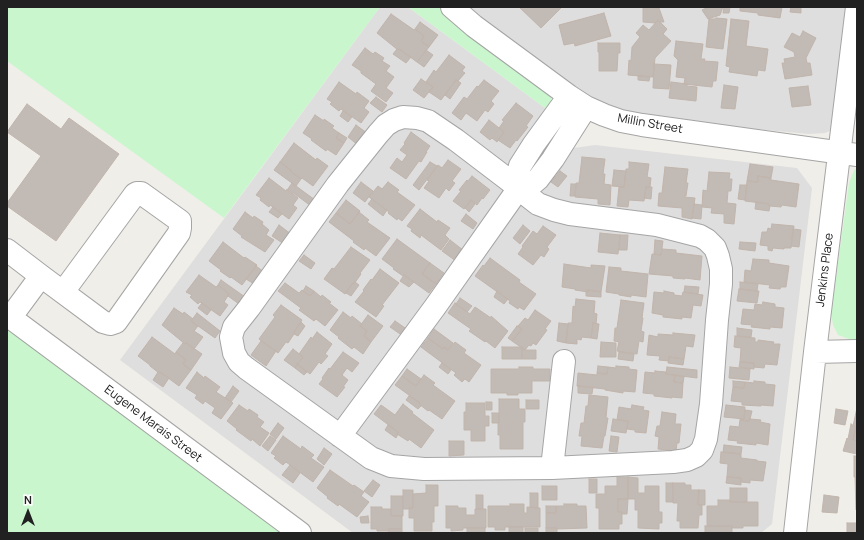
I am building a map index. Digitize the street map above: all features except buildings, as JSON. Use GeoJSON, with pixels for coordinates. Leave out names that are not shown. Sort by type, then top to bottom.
{"type":"FeatureCollection","features":[{"type":"Feature","properties":{"kind":"street","name":"Millin Street"},"geometry":{"type":"LineString","coordinates":[[452,7],[516,58],[577,102],[621,121],[848,154]]}},
{"type":"Feature","properties":{"kind":"street","name":"Jenkins Place"},"geometry":{"type":"LineString","coordinates":[[795,533],[815,352],[848,154],[857,7]]}},
{"type":"Feature","properties":{"kind":"street"},"geometry":{"type":"LineString","coordinates":[[340,436],[435,307],[519,188],[531,186],[538,180],[553,158],[577,102]]}},
{"type":"Feature","properties":{"kind":"street"},"geometry":{"type":"LineString","coordinates":[[403,117],[417,118],[428,121],[456,140],[519,188],[538,204],[554,210],[570,214],[657,225],[700,236],[707,240],[715,248],[721,269],[721,284],[711,404],[706,439],[702,450],[696,456],[687,460],[673,462],[552,468],[424,469],[391,466],[371,458],[239,362],[232,346],[231,337],[234,327],[338,184],[378,134],[386,125],[394,120],[403,117]]}},
{"type":"Feature","properties":{"kind":"street"},"geometry":{"type":"LineString","coordinates":[[7,250],[41,276],[103,322],[110,324],[116,322],[179,233],[180,221],[142,193],[140,192],[135,194],[63,292]]}},
{"type":"Feature","properties":{"kind":"street"},"geometry":{"type":"LineString","coordinates":[[9,317],[41,276]]}},
{"type":"Feature","properties":{"kind":"street","name":"Eugene Marais Street"},"geometry":{"type":"LineString","coordinates":[[9,317],[300,533]]}},
{"type":"Feature","properties":{"kind":"street"},"geometry":{"type":"LineString","coordinates":[[815,352],[857,351]]}},
{"type":"Feature","properties":{"kind":"street"},"geometry":{"type":"LineString","coordinates":[[552,468],[564,361]]}},
{"type":"Feature","properties":{"kind":"shaded area"},"geometry":{"type":"Polygon","coordinates":[[[380,7],[408,7],[545,108],[546,114],[527,139],[561,164],[574,148],[595,145],[797,168],[812,188],[772,524],[761,533],[353,533],[120,360],[380,7]]]}},
{"type":"Feature","properties":{"kind":"shaded area"},"geometry":{"type":"Polygon","coordinates":[[[465,7],[848,7],[833,127],[830,131],[825,133],[809,134],[733,127],[637,115],[604,105],[585,94],[465,7]]]}},
{"type":"Feature","properties":{"kind":"green space"},"geometry":{"type":"Polygon","coordinates":[[[7,7],[380,7],[224,218],[7,61],[7,7]]]}},
{"type":"Feature","properties":{"kind":"green space"},"geometry":{"type":"Polygon","coordinates":[[[408,7],[442,7],[551,93],[551,103],[546,114],[545,108],[408,7]]]}},
{"type":"Feature","properties":{"kind":"green space"},"geometry":{"type":"Polygon","coordinates":[[[857,168],[857,340],[838,335],[833,325],[831,313],[849,183],[854,170],[857,168]]]}},
{"type":"Feature","properties":{"kind":"green space"},"geometry":{"type":"Polygon","coordinates":[[[7,330],[19,336],[282,533],[7,533],[7,330]]]}}]}
